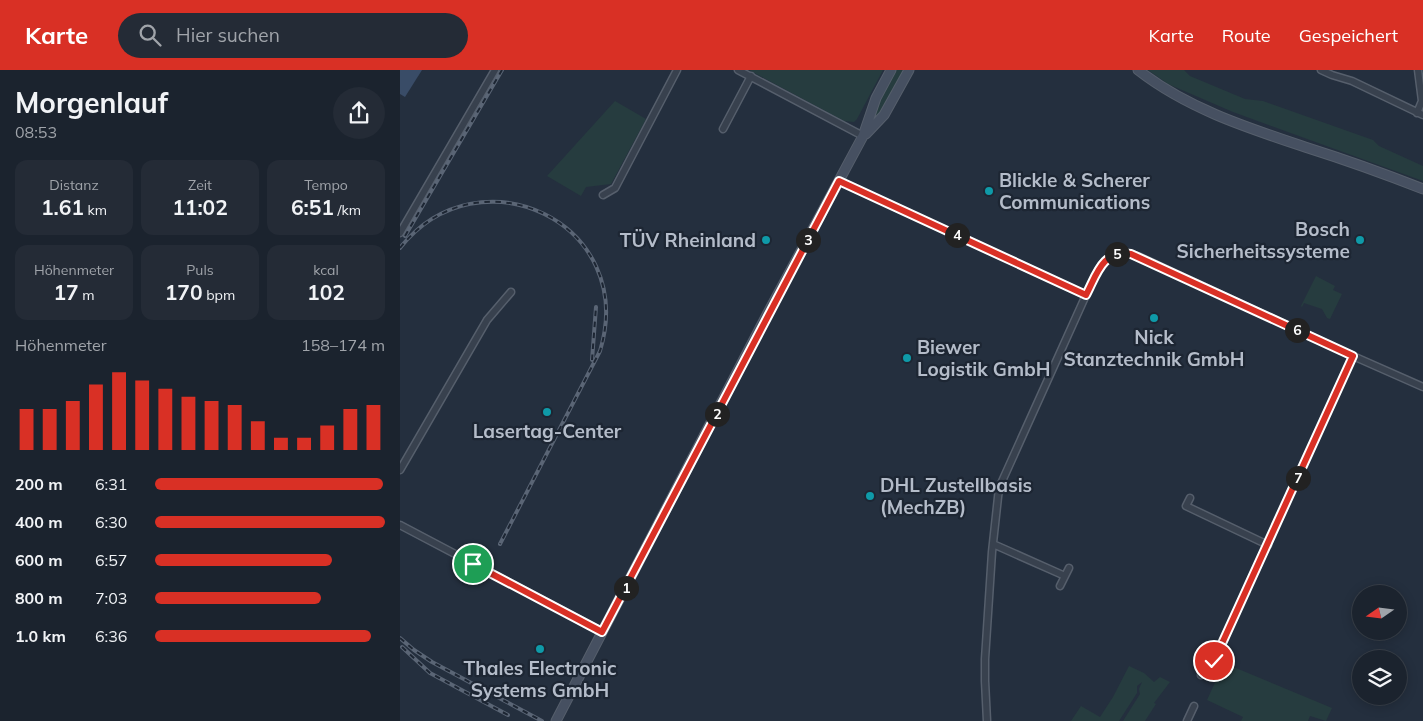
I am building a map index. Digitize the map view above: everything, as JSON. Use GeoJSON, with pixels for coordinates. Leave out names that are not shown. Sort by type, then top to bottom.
{"type":"FeatureCollection","features":[{"type":"Feature","properties":{"kind":"main road"},"geometry":{"type":"LineString","coordinates":[[556,721],[864,136],[876,98],[891,70]]}},
{"type":"Feature","properties":{"kind":"main road"},"geometry":{"type":"LineString","coordinates":[[864,136],[884,115],[909,70]]}},
{"type":"Feature","properties":{"kind":"main road"},"geometry":{"type":"LineString","coordinates":[[1138,70],[1170,92],[1220,117],[1423,189]]}},
{"type":"Feature","properties":{"kind":"street"},"geometry":{"type":"LineString","coordinates":[[400,233],[495,70]]}},
{"type":"Feature","properties":{"kind":"street"},"geometry":{"type":"LineString","coordinates":[[603,196],[615,188],[677,70]]}},
{"type":"Feature","properties":{"kind":"street"},"geometry":{"type":"LineString","coordinates":[[738,70],[864,136]]}},
{"type":"Feature","properties":{"kind":"street"},"geometry":{"type":"LineString","coordinates":[[1321,70],[1352,81],[1420,114],[1422,101],[1418,70]]}},
{"type":"Feature","properties":{"kind":"street"},"geometry":{"type":"LineString","coordinates":[[723,129],[750,76]]}},
{"type":"Feature","properties":{"kind":"street"},"geometry":{"type":"LineString","coordinates":[[839,181],[1086,295]]}},
{"type":"Feature","properties":{"kind":"street"},"geometry":{"type":"LineString","coordinates":[[987,721],[985,659],[999,488],[1086,295],[1103,262],[1116,254],[1131,254],[1423,387]]}},
{"type":"Feature","properties":{"kind":"street"},"geometry":{"type":"LineString","coordinates":[[400,470],[487,320],[511,292]]}},
{"type":"Feature","properties":{"kind":"street"},"geometry":{"type":"LineString","coordinates":[[1201,675],[1214,661],[1353,356]]}},
{"type":"Feature","properties":{"kind":"street"},"geometry":{"type":"LineString","coordinates":[[1190,498],[1186,506],[1268,545]]}},
{"type":"Feature","properties":{"kind":"street"},"geometry":{"type":"LineString","coordinates":[[400,525],[602,632]]}},
{"type":"Feature","properties":{"kind":"street"},"geometry":{"type":"LineString","coordinates":[[993,544],[1065,576]]}},
{"type":"Feature","properties":{"kind":"street"},"geometry":{"type":"LineString","coordinates":[[1060,586],[1068,568]]}},
{"type":"Feature","properties":{"kind":"street"},"geometry":{"type":"LineString","coordinates":[[1187,721],[1194,706]]}},
{"type":"Feature","properties":{"kind":"green space"},"geometry":{"type":"Polygon","coordinates":[[[749,70],[883,70],[854,122],[844,121],[749,70]]]}},
{"type":"Feature","properties":{"kind":"green space"},"geometry":{"type":"Polygon","coordinates":[[[894,70],[906,70],[882,113],[875,119],[873,116],[874,111],[894,70]]]}},
{"type":"Feature","properties":{"kind":"green space"},"geometry":{"type":"Polygon","coordinates":[[[1148,70],[1184,70],[1190,76],[1245,99],[1263,101],[1373,140],[1379,146],[1423,166],[1423,181],[1233,112],[1168,84],[1148,70]]]}},
{"type":"Feature","properties":{"kind":"green space"},"geometry":{"type":"Polygon","coordinates":[[[615,101],[646,119],[611,184],[586,187],[581,196],[547,176],[615,101]]]}},
{"type":"Feature","properties":{"kind":"green space"},"geometry":{"type":"Polygon","coordinates":[[[1316,276],[1335,286],[1333,290],[1342,294],[1330,319],[1327,318],[1322,309],[1304,303],[1301,306],[1316,276]]]}},
{"type":"Feature","properties":{"kind":"green space"},"geometry":{"type":"Polygon","coordinates":[[[1224,663],[1332,708],[1326,721],[1310,716],[1308,721],[1241,721],[1243,717],[1207,700],[1224,663]]]}},
{"type":"Feature","properties":{"kind":"green space"},"geometry":{"type":"Polygon","coordinates":[[[1129,666],[1144,673],[1154,682],[1160,677],[1170,682],[1154,703],[1156,704],[1145,721],[1123,721],[1140,694],[1139,689],[1142,682],[1137,686],[1137,693],[1119,721],[1071,721],[1081,706],[1100,717],[1129,666]]]}},
{"type":"Feature","properties":{"kind":"water"},"geometry":{"type":"Polygon","coordinates":[[[400,70],[422,70],[405,97],[400,94],[400,70]]]}},
{"type":"Feature","properties":{"kind":"railway"},"geometry":{"type":"LineString","coordinates":[[405,236],[502,70]]}},
{"type":"Feature","properties":{"kind":"railway"},"geometry":{"type":"LineString","coordinates":[[400,248],[433,218],[470,204],[508,203],[544,214],[575,236],[596,267],[606,306],[600,351],[500,544]]}},
{"type":"Feature","properties":{"kind":"railway"},"geometry":{"type":"LineString","coordinates":[[592,360],[596,307]]}},
{"type":"Feature","properties":{"kind":"railway"},"geometry":{"type":"LineString","coordinates":[[400,638],[432,662],[542,721]]}},
{"type":"Feature","properties":{"kind":"railway"},"geometry":{"type":"LineString","coordinates":[[402,647],[430,673],[508,715]]}},
{"type":"Feature","properties":{"kind":"place","name":"Blickle & Scherer Communications"},"geometry":{"type":"Point","coordinates":[989,191]}},
{"type":"Feature","properties":{"kind":"place","name":"TÜV Rheinland"},"geometry":{"type":"Point","coordinates":[766,240]}},
{"type":"Feature","properties":{"kind":"place","name":"Bosch Sicherheitssysteme"},"geometry":{"type":"Point","coordinates":[1360,240]}},
{"type":"Feature","properties":{"kind":"place","name":"Nick Stanztechnik GmbH"},"geometry":{"type":"Point","coordinates":[1154,318]}},
{"type":"Feature","properties":{"kind":"place","name":"Biewer Logistik GmbH"},"geometry":{"type":"Point","coordinates":[907,358]}},
{"type":"Feature","properties":{"kind":"place","name":"Lasertag-Center"},"geometry":{"type":"Point","coordinates":[547,412]}},
{"type":"Feature","properties":{"kind":"place","name":"DHL Zustellbasis (MechZB)"},"geometry":{"type":"Point","coordinates":[870,496]}},
{"type":"Feature","properties":{"kind":"place","name":"Thales Electronic Systems GmbH"},"geometry":{"type":"Point","coordinates":[540,649]}},
{"type":"Feature","properties":{"kind":"route"},"geometry":{"type":"LineString","coordinates":[[473,564],[602,632],[676,493],[770,309],[839,181],[1086,295],[1103,262],[1116,254],[1131,254],[1353,356],[1214,661]]}}]}
